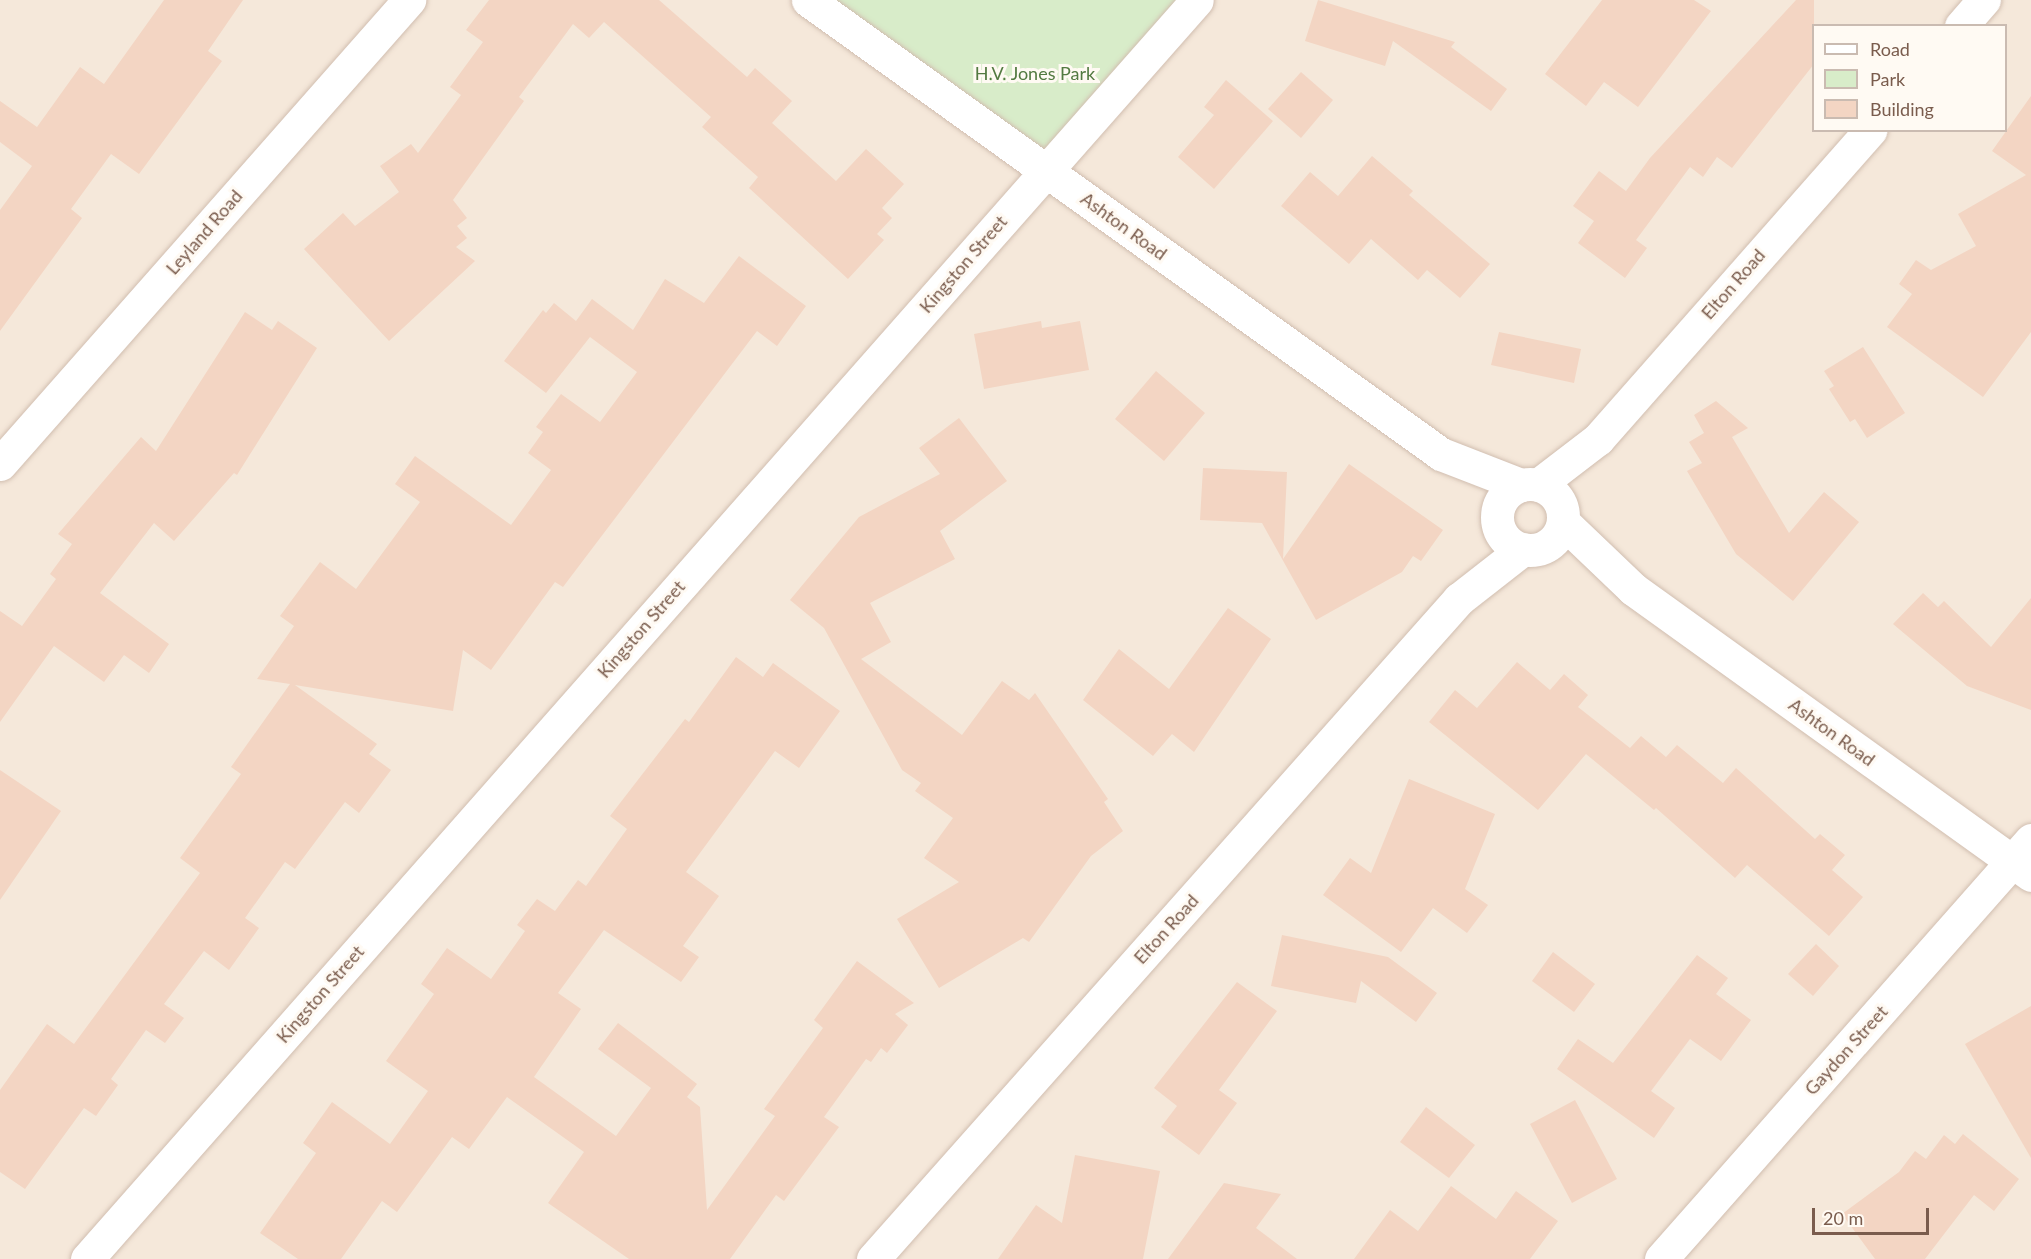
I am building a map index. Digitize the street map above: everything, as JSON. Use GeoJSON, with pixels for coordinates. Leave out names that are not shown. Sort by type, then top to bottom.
{"type":"FeatureCollection","features":[{"type":"Feature","properties":{"kind":"street","name":"Leyland Road"},"geometry":{"type":"LineString","coordinates":[[0,464],[409,0]]}},
{"type":"Feature","properties":{"kind":"street","name":"Ashton Road"},"geometry":{"type":"LineString","coordinates":[[808,0],[1441,453],[1532,530],[1634,589],[2025,859]]}},
{"type":"Feature","properties":{"kind":"street","name":"Kingston Street"},"geometry":{"type":"LineString","coordinates":[[87,1259],[1197,0]]}},
{"type":"Feature","properties":{"kind":"street"},"geometry":{"type":"LineString","coordinates":[[1963,24],[1983,0]]}},
{"type":"Feature","properties":{"kind":"street","name":"Elton Road"},"geometry":{"type":"LineString","coordinates":[[873,1259],[1459,599],[1532,530],[1598,439],[1868,132]]}},
{"type":"Feature","properties":{"kind":"street","name":"Elton Road"},"geometry":{"type":"LineString","coordinates":[[1532,530],[1503,498],[1529,485],[1598,439]]}},
{"type":"Feature","properties":{"kind":"street","name":"Ashton Road"},"geometry":{"type":"LineString","coordinates":[[1441,453],[1529,485]]}},
{"type":"Feature","properties":{"kind":"street"},"geometry":{"type":"LineString","coordinates":[[1529,485],[1554,495],[1532,530]]}},
{"type":"Feature","properties":{"kind":"street","name":"Gaydon Street"},"geometry":{"type":"LineString","coordinates":[[1660,1259],[2025,859]]}},
{"type":"Feature","properties":{"kind":"shaded area"},"geometry":{"type":"Polygon","coordinates":[[[0,0],[2031,0],[2031,1259],[0,1259],[0,0]]]}},
{"type":"Feature","properties":{"kind":"green space","name":"H.V. Jones Park"},"geometry":{"type":"Polygon","coordinates":[[[808,0],[1197,0],[1046,170],[808,0]]]}},
{"type":"Feature","properties":{"kind":"building"},"geometry":{"type":"Polygon","coordinates":[[[164,0],[243,0],[208,51],[222,61],[139,174],[111,154],[71,209],[82,218],[0,331],[0,210],[32,166],[0,142],[0,101],[37,127],[80,67],[104,84],[164,0]]]}},
{"type":"Feature","properties":{"kind":"building"},"geometry":{"type":"Polygon","coordinates":[[[489,0],[659,0],[747,77],[755,68],[792,101],[772,123],[836,181],[866,149],[904,184],[882,208],[892,218],[877,234],[884,240],[848,279],[749,188],[758,177],[702,127],[711,117],[604,22],[589,38],[573,24],[519,97],[524,101],[453,200],[467,218],[457,226],[467,238],[456,247],[475,261],[389,341],[304,249],[343,213],[355,226],[399,192],[380,166],[411,144],[418,153],[461,95],[450,87],[483,42],[466,30],[489,0]]]}},
{"type":"Feature","properties":{"kind":"building"},"geometry":{"type":"Polygon","coordinates":[[[1318,0],[1455,42],[1451,47],[1507,89],[1491,111],[1393,41],[1385,66],[1305,41],[1318,0]]]}},
{"type":"Feature","properties":{"kind":"building"},"geometry":{"type":"Polygon","coordinates":[[[1602,0],[1694,0],[1711,11],[1638,107],[1604,82],[1586,106],[1545,74],[1602,0]]]}},
{"type":"Feature","properties":{"kind":"building"},"geometry":{"type":"Polygon","coordinates":[[[1796,0],[1814,0],[1812,67],[1732,168],[1717,157],[1703,177],[1690,167],[1636,240],[1647,248],[1625,278],[1578,243],[1594,221],[1573,206],[1599,171],[1626,191],[1650,158],[1796,0]]]}},
{"type":"Feature","properties":{"kind":"building"},"geometry":{"type":"Polygon","coordinates":[[[1301,72],[1333,100],[1301,138],[1268,109],[1301,72]]]}},
{"type":"Feature","properties":{"kind":"building"},"geometry":{"type":"Polygon","coordinates":[[[1226,80],[1273,121],[1214,189],[1178,157],[1214,115],[1204,107],[1226,80]]]}},
{"type":"Feature","properties":{"kind":"building"},"geometry":{"type":"Polygon","coordinates":[[[2031,96],[2031,332],[1983,397],[1887,327],[1912,294],[1899,284],[1916,260],[1931,270],[1976,246],[1958,214],[2026,175],[1992,151],[2031,96]]]}},
{"type":"Feature","properties":{"kind":"building"},"geometry":{"type":"Polygon","coordinates":[[[1372,156],[1413,191],[1409,195],[1490,264],[1460,298],[1427,270],[1418,280],[1371,239],[1349,264],[1281,206],[1310,172],[1338,196],[1372,156]]]}},
{"type":"Feature","properties":{"kind":"building"},"geometry":{"type":"Polygon","coordinates":[[[739,256],[806,306],[777,346],[757,331],[563,587],[555,582],[491,670],[463,650],[453,711],[295,685],[377,744],[369,754],[391,770],[359,813],[345,802],[295,869],[285,862],[245,918],[259,928],[229,970],[204,951],[164,1004],[184,1018],[165,1043],[146,1030],[111,1079],[118,1085],[96,1116],[84,1108],[25,1189],[0,1172],[0,1090],[47,1024],[74,1044],[200,873],[180,858],[241,774],[231,767],[290,684],[257,679],[294,626],[280,616],[320,562],[356,589],[420,502],[395,484],[415,456],[511,525],[551,470],[528,453],[543,432],[536,427],[561,394],[600,422],[637,372],[590,337],[546,393],[504,361],[543,310],[546,313],[554,303],[576,321],[592,299],[633,330],[665,279],[704,303],[739,256]]]}},
{"type":"Feature","properties":{"kind":"building"},"geometry":{"type":"Polygon","coordinates":[[[245,312],[272,330],[278,321],[317,348],[237,475],[234,473],[174,541],[154,523],[100,593],[169,644],[149,673],[124,655],[104,682],[54,646],[0,722],[0,611],[22,626],[56,579],[50,574],[72,544],[58,534],[141,437],[156,451],[245,312]]]}},
{"type":"Feature","properties":{"kind":"building"},"geometry":{"type":"Polygon","coordinates":[[[1041,321],[1042,328],[1080,321],[1089,370],[984,389],[974,334],[1041,321]]]}},
{"type":"Feature","properties":{"kind":"building"},"geometry":{"type":"Polygon","coordinates":[[[1499,332],[1581,349],[1574,383],[1491,365],[1499,332]]]}},
{"type":"Feature","properties":{"kind":"building"},"geometry":{"type":"Polygon","coordinates":[[[1863,347],[1905,413],[1867,438],[1855,419],[1850,422],[1829,389],[1834,386],[1824,371],[1863,347]]]}},
{"type":"Feature","properties":{"kind":"building"},"geometry":{"type":"Polygon","coordinates":[[[1156,371],[1205,413],[1164,461],[1115,419],[1156,371]]]}},
{"type":"Feature","properties":{"kind":"building"},"geometry":{"type":"Polygon","coordinates":[[[1716,401],[1748,428],[1732,437],[1789,533],[1824,492],[1859,522],[1793,601],[1736,554],[1687,471],[1702,463],[1689,442],[1704,433],[1694,415],[1716,401]]]}},
{"type":"Feature","properties":{"kind":"building"},"geometry":{"type":"Polygon","coordinates":[[[959,418],[1007,481],[940,531],[955,559],[870,603],[891,642],[861,659],[962,735],[1002,681],[1029,700],[1035,693],[1108,799],[1104,802],[1123,831],[1091,856],[1029,942],[1023,938],[939,988],[897,919],[959,882],[924,858],[953,818],[915,791],[921,783],[902,770],[824,628],[790,600],[859,517],[940,474],[919,448],[959,418]]]}},
{"type":"Feature","properties":{"kind":"building"},"geometry":{"type":"Polygon","coordinates":[[[1349,464],[1443,530],[1421,561],[1413,556],[1402,572],[1316,620],[1262,523],[1200,520],[1203,468],[1287,472],[1283,559],[1349,464]]]}},
{"type":"Feature","properties":{"kind":"building"},"geometry":{"type":"Polygon","coordinates":[[[1923,593],[1938,607],[1944,601],[1991,647],[2031,598],[2031,710],[1967,686],[1893,624],[1923,593]]]}},
{"type":"Feature","properties":{"kind":"building"},"geometry":{"type":"Polygon","coordinates":[[[1228,608],[1271,639],[1194,752],[1172,734],[1153,756],[1083,700],[1119,649],[1169,689],[1228,608]]]}},
{"type":"Feature","properties":{"kind":"building"},"geometry":{"type":"Polygon","coordinates":[[[736,657],[763,677],[773,663],[840,711],[799,768],[775,751],[686,872],[719,896],[683,946],[699,957],[681,982],[604,930],[558,993],[581,1009],[534,1077],[616,1136],[651,1088],[598,1049],[618,1023],[651,1048],[697,1084],[687,1097],[700,1107],[707,1210],[775,1116],[764,1109],[823,1028],[814,1020],[857,961],[914,1003],[895,1014],[908,1025],[887,1053],[881,1048],[871,1062],[866,1059],[824,1117],[839,1127],[784,1201],[776,1195],[730,1259],[629,1259],[548,1203],[584,1152],[507,1097],[469,1149],[452,1137],[397,1212],[382,1201],[341,1259],[298,1259],[260,1233],[316,1153],[303,1143],[332,1102],[390,1144],[428,1091],[386,1061],[434,994],[421,984],[447,948],[491,979],[525,931],[517,925],[537,899],[555,911],[578,880],[586,886],[627,829],[610,816],[685,719],[689,722],[736,657]]]}},
{"type":"Feature","properties":{"kind":"building"},"geometry":{"type":"Polygon","coordinates":[[[1517,662],[1550,690],[1564,674],[1588,695],[1578,707],[1630,748],[1641,736],[1666,757],[1677,745],[1723,783],[1736,768],[1815,839],[1820,834],[1845,855],[1832,870],[1863,897],[1829,936],[1747,865],[1735,878],[1656,808],[1654,810],[1586,754],[1538,810],[1429,722],[1455,690],[1477,708],[1517,662]]]}},
{"type":"Feature","properties":{"kind":"building"},"geometry":{"type":"Polygon","coordinates":[[[0,770],[61,811],[0,900],[0,770]]]}},
{"type":"Feature","properties":{"kind":"building"},"geometry":{"type":"Polygon","coordinates":[[[1409,779],[1495,814],[1465,889],[1488,905],[1467,933],[1433,908],[1401,952],[1323,895],[1350,858],[1371,873],[1409,779]]]}},
{"type":"Feature","properties":{"kind":"building"},"geometry":{"type":"Polygon","coordinates":[[[1282,935],[1388,957],[1437,993],[1416,1022],[1361,981],[1356,1003],[1271,986],[1282,935]]]}},
{"type":"Feature","properties":{"kind":"building"},"geometry":{"type":"Polygon","coordinates":[[[1816,944],[1839,966],[1813,996],[1788,974],[1816,944]]]}},
{"type":"Feature","properties":{"kind":"building"},"geometry":{"type":"Polygon","coordinates":[[[1553,952],[1595,984],[1574,1012],[1532,981],[1553,952]]]}},
{"type":"Feature","properties":{"kind":"building"},"geometry":{"type":"Polygon","coordinates":[[[1697,955],[1728,978],[1716,994],[1751,1020],[1721,1061],[1690,1039],[1651,1091],[1675,1108],[1654,1138],[1557,1069],[1578,1039],[1613,1063],[1697,955]]]}},
{"type":"Feature","properties":{"kind":"building"},"geometry":{"type":"Polygon","coordinates":[[[1237,982],[1277,1011],[1219,1090],[1237,1103],[1199,1155],[1161,1127],[1177,1106],[1154,1088],[1237,982]]]}},
{"type":"Feature","properties":{"kind":"building"},"geometry":{"type":"Polygon","coordinates":[[[2031,1006],[2031,1158],[1965,1044],[2031,1006]]]}},
{"type":"Feature","properties":{"kind":"building"},"geometry":{"type":"Polygon","coordinates":[[[1575,1100],[1617,1179],[1572,1203],[1530,1124],[1575,1100]]]}},
{"type":"Feature","properties":{"kind":"building"},"geometry":{"type":"Polygon","coordinates":[[[1426,1107],[1475,1145],[1449,1178],[1400,1142],[1426,1107]]]}},
{"type":"Feature","properties":{"kind":"building"},"geometry":{"type":"Polygon","coordinates":[[[1963,1134],[2019,1179],[1994,1211],[1974,1195],[1925,1259],[1875,1259],[1842,1214],[1899,1172],[1915,1151],[1926,1159],[1944,1135],[1955,1144],[1963,1134]]]}},
{"type":"Feature","properties":{"kind":"building"},"geometry":{"type":"Polygon","coordinates":[[[1075,1155],[1160,1171],[1143,1259],[998,1259],[1036,1205],[1062,1223],[1075,1155]]]}},
{"type":"Feature","properties":{"kind":"building"},"geometry":{"type":"Polygon","coordinates":[[[1224,1183],[1281,1194],[1256,1228],[1297,1259],[1168,1259],[1224,1183]]]}},
{"type":"Feature","properties":{"kind":"building"},"geometry":{"type":"Polygon","coordinates":[[[1451,1186],[1496,1219],[1516,1191],[1558,1221],[1530,1259],[1354,1259],[1390,1210],[1418,1231],[1451,1186]]]}}]}
